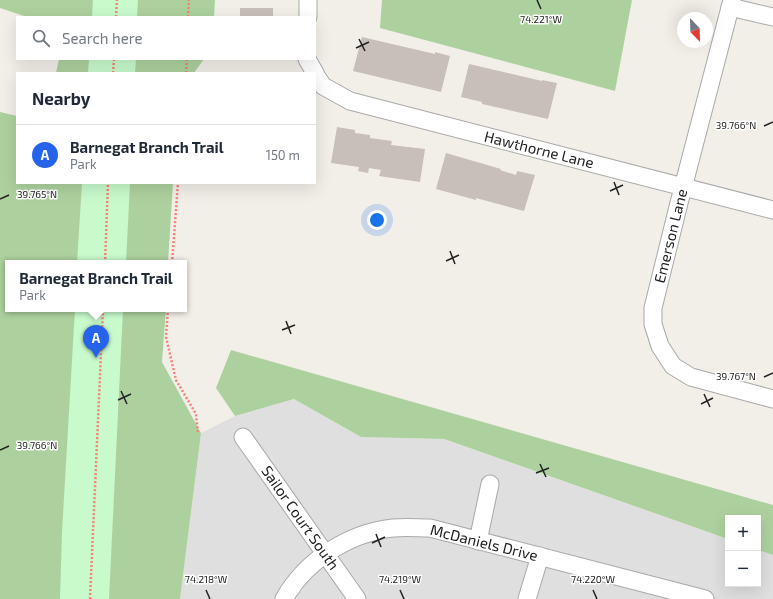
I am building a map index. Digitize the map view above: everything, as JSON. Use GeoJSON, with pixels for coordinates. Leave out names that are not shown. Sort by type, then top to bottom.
{"type":"FeatureCollection","features":[{"type":"Feature","properties":{"kind":"street"},"geometry":{"type":"LineString","coordinates":[[308,0],[308,16]]}},
{"type":"Feature","properties":{"kind":"street"},"geometry":{"type":"LineString","coordinates":[[731,3],[773,17]]}},
{"type":"Feature","properties":{"kind":"street","name":"Emerson Lane"},"geometry":{"type":"LineString","coordinates":[[731,3],[653,308],[653,324],[660,346],[673,366],[691,377],[773,399]]}},
{"type":"Feature","properties":{"kind":"street","name":"Hawthorne Lane"},"geometry":{"type":"LineString","coordinates":[[308,60],[314,72]]}},
{"type":"Feature","properties":{"kind":"street","name":"Hawthorne Lane"},"geometry":{"type":"LineString","coordinates":[[316,75],[323,86],[350,101],[773,210]]}},
{"type":"Feature","properties":{"kind":"street","name":"Sailor Court South"},"geometry":{"type":"LineString","coordinates":[[243,437],[357,599]]}},
{"type":"Feature","properties":{"kind":"street"},"geometry":{"type":"LineString","coordinates":[[478,541],[490,484]]}},
{"type":"Feature","properties":{"kind":"street","name":"McDaniels Drive"},"geometry":{"type":"LineString","coordinates":[[284,599],[290,589],[313,564],[336,546],[362,535],[393,528],[430,528],[705,599]]}},
{"type":"Feature","properties":{"kind":"street"},"geometry":{"type":"LineString","coordinates":[[527,599],[540,556]]}},
{"type":"Feature","properties":{"kind":"path"},"geometry":{"type":"LineString","coordinates":[[116,0],[116,16]]}},
{"type":"Feature","properties":{"kind":"path"},"geometry":{"type":"LineString","coordinates":[[188,16],[189,0]]}},
{"type":"Feature","properties":{"kind":"path"},"geometry":{"type":"LineString","coordinates":[[113,72],[114,60]]}},
{"type":"Feature","properties":{"kind":"path"},"geometry":{"type":"LineString","coordinates":[[186,72],[187,60]]}},
{"type":"Feature","properties":{"kind":"path"},"geometry":{"type":"LineString","coordinates":[[105,260],[108,184]]}},
{"type":"Feature","properties":{"kind":"path"},"geometry":{"type":"LineString","coordinates":[[172,260],[178,184]]}},
{"type":"Feature","properties":{"kind":"path"},"geometry":{"type":"LineString","coordinates":[[90,599],[103,312]]}},
{"type":"Feature","properties":{"kind":"path"},"geometry":{"type":"LineString","coordinates":[[168,312],[166,337],[176,380],[196,414],[198,434]]}},
{"type":"Feature","properties":{"kind":"shaded area"},"geometry":{"type":"Polygon","coordinates":[[[294,399],[361,437],[443,439],[725,538],[725,587],[761,587],[761,551],[773,555],[773,599],[180,599],[201,433],[235,416],[294,399]]]}},
{"type":"Feature","properties":{"kind":"green space"},"geometry":{"type":"Polygon","coordinates":[[[0,0],[215,0],[214,16],[24,16],[0,8],[0,0]]]}},
{"type":"Feature","properties":{"kind":"green space"},"geometry":{"type":"Polygon","coordinates":[[[93,0],[138,0],[137,16],[92,16],[93,0]]]}},
{"type":"Feature","properties":{"kind":"green space"},"geometry":{"type":"Polygon","coordinates":[[[382,0],[632,0],[615,91],[380,28],[382,0]]]}},
{"type":"Feature","properties":{"kind":"green space"},"geometry":{"type":"Polygon","coordinates":[[[59,60],[203,60],[195,72],[56,72],[59,60]]]}},
{"type":"Feature","properties":{"kind":"green space"},"geometry":{"type":"Polygon","coordinates":[[[89,60],[136,60],[135,72],[88,72],[89,60]]]}},
{"type":"Feature","properties":{"kind":"green space"},"geometry":{"type":"Polygon","coordinates":[[[0,112],[16,116],[16,184],[173,184],[168,260],[5,260],[5,312],[166,312],[162,362],[201,433],[180,599],[0,599],[0,112]]]}},
{"type":"Feature","properties":{"kind":"green space"},"geometry":{"type":"Polygon","coordinates":[[[82,184],[130,184],[126,260],[77,260],[82,184]]]}},
{"type":"Feature","properties":{"kind":"green space"},"geometry":{"type":"Polygon","coordinates":[[[75,312],[123,312],[109,599],[60,599],[62,532],[75,312]]]}},
{"type":"Feature","properties":{"kind":"green space"},"geometry":{"type":"Polygon","coordinates":[[[231,350],[773,505],[773,555],[761,551],[761,515],[725,515],[725,538],[444,439],[361,437],[294,399],[235,416],[216,388],[231,350]]]}},
{"type":"Feature","properties":{"kind":"building"},"geometry":{"type":"Polygon","coordinates":[[[240,8],[273,8],[273,16],[240,16],[240,8]]]}},
{"type":"Feature","properties":{"kind":"building"},"geometry":{"type":"Polygon","coordinates":[[[362,37],[435,54],[435,52],[450,56],[441,92],[353,71],[362,37]]]}},
{"type":"Feature","properties":{"kind":"building"},"geometry":{"type":"Polygon","coordinates":[[[469,64],[542,81],[557,83],[548,119],[482,104],[482,102],[461,97],[469,64]]]}},
{"type":"Feature","properties":{"kind":"building"},"geometry":{"type":"Polygon","coordinates":[[[337,127],[355,130],[355,133],[370,135],[370,138],[392,141],[391,145],[425,149],[420,182],[379,176],[381,170],[369,168],[368,173],[358,171],[359,167],[331,163],[337,127]]]}},
{"type":"Feature","properties":{"kind":"building"},"geometry":{"type":"Polygon","coordinates":[[[446,153],[501,169],[500,170],[516,175],[517,171],[535,175],[524,211],[436,189],[446,153]]]}},
{"type":"Feature","properties":{"kind":"place","name":"Barnegat Branch Trail"},"geometry":{"type":"Point","coordinates":[96,358]}}]}
